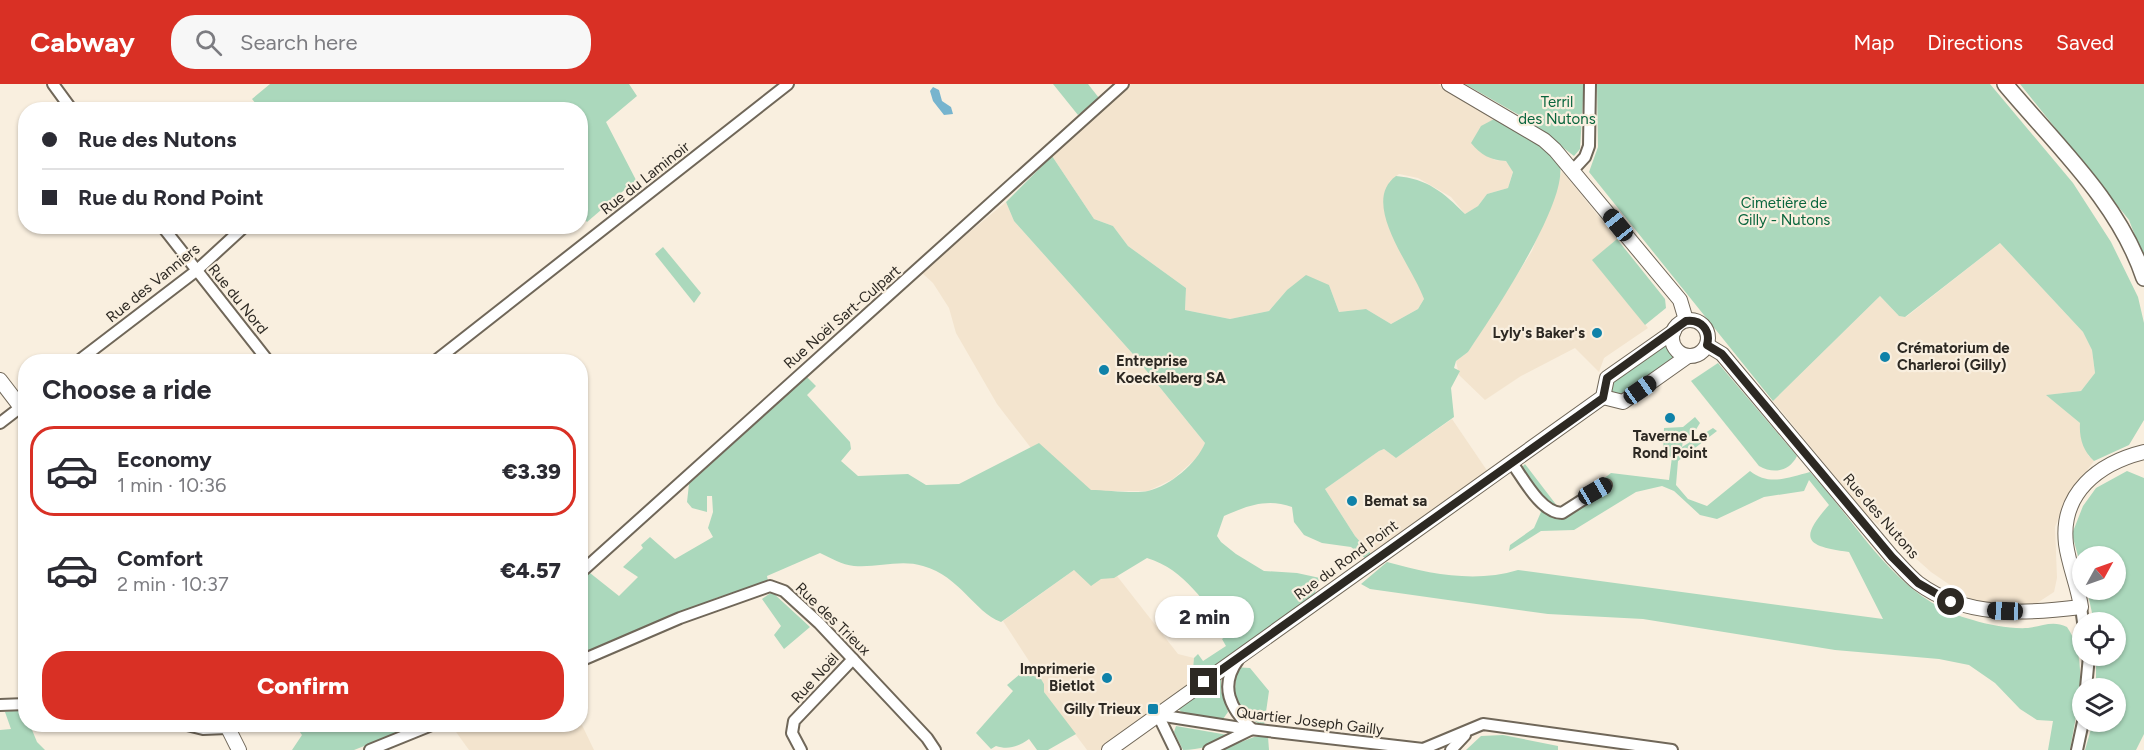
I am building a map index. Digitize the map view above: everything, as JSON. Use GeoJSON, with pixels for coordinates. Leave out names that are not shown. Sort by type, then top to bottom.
{"type":"FeatureCollection","features":[{"type":"Feature","properties":{"kind":"main road"},"geometry":{"type":"LineString","coordinates":[[2005,84],[2097,191],[2125,236],[2144,278]]}},
{"type":"Feature","properties":{"kind":"street"},"geometry":{"type":"LineString","coordinates":[[53,84],[66,102]]}},
{"type":"Feature","properties":{"kind":"street","name":"Rue du Laminoir"},"geometry":{"type":"LineString","coordinates":[[444,354],[789,84]]}},
{"type":"Feature","properties":{"kind":"street","name":"Rue Noël Sart-Culpart"},"geometry":{"type":"LineString","coordinates":[[588,566],[1123,84]]}},
{"type":"Feature","properties":{"kind":"street"},"geometry":{"type":"LineString","coordinates":[[1449,84],[1544,140],[1573,170],[1680,300],[1686,321]]}},
{"type":"Feature","properties":{"kind":"street"},"geometry":{"type":"LineString","coordinates":[[1573,170],[1585,157],[1589,146],[1590,84]]}},
{"type":"Feature","properties":{"kind":"street","name":"Rue du Nord"},"geometry":{"type":"LineString","coordinates":[[168,234],[263,354]]}},
{"type":"Feature","properties":{"kind":"street","name":"Rue des Vanniers"},"geometry":{"type":"LineString","coordinates":[[88,354],[196,271],[236,234]]}},
{"type":"Feature","properties":{"kind":"street"},"geometry":{"type":"LineString","coordinates":[[1603,398],[1623,402],[1688,356],[1701,353],[1707,345],[1708,334],[1704,326],[1692,320],[1686,321],[1674,331],[1673,345],[1682,354],[1688,356]]}},
{"type":"Feature","properties":{"kind":"street","name":"Rue du Rond Point"},"geometry":{"type":"LineString","coordinates":[[1109,750],[1603,398],[1607,378],[1674,331]]}},
{"type":"Feature","properties":{"kind":"street","name":"Rue des Nutons"},"geometry":{"type":"LineString","coordinates":[[1707,345],[1722,354],[1892,557],[1918,583],[1951,602],[1986,610],[2042,612],[2081,608]]}},
{"type":"Feature","properties":{"kind":"street"},"geometry":{"type":"LineString","coordinates":[[0,381],[18,401]]}},
{"type":"Feature","properties":{"kind":"street"},"geometry":{"type":"LineString","coordinates":[[0,423],[18,412]]}},
{"type":"Feature","properties":{"kind":"street"},"geometry":{"type":"LineString","coordinates":[[2082,612],[2079,586],[2066,545],[2066,518],[2074,498],[2085,482],[2102,467],[2124,457],[2144,452]]}},
{"type":"Feature","properties":{"kind":"street"},"geometry":{"type":"LineString","coordinates":[[1512,463],[1546,507],[1557,513],[1562,513],[1606,485]]}},
{"type":"Feature","properties":{"kind":"street","name":"Rue des Trieux"},"geometry":{"type":"LineString","coordinates":[[588,658],[680,618],[770,586],[784,591],[853,659],[935,750]]}},
{"type":"Feature","properties":{"kind":"street"},"geometry":{"type":"LineString","coordinates":[[1209,750],[1252,729],[1235,711],[1227,691],[1231,672],[1242,654]]}},
{"type":"Feature","properties":{"kind":"street","name":"Rue Noël"},"geometry":{"type":"LineString","coordinates":[[801,750],[792,733],[794,722],[853,659]]}},
{"type":"Feature","properties":{"kind":"street"},"geometry":{"type":"LineString","coordinates":[[0,705],[18,704]]}},
{"type":"Feature","properties":{"kind":"street"},"geometry":{"type":"LineString","coordinates":[[1158,715],[1175,750]]}},
{"type":"Feature","properties":{"kind":"street","name":"Quartier Joseph Gailly"},"geometry":{"type":"LineString","coordinates":[[1158,715],[1423,750],[1483,724],[1672,750]]}},
{"type":"Feature","properties":{"kind":"street"},"geometry":{"type":"LineString","coordinates":[[1451,750],[1459,739],[1473,729]]}},
{"type":"Feature","properties":{"kind":"street"},"geometry":{"type":"LineString","coordinates":[[229,732],[239,750]]}},
{"type":"Feature","properties":{"kind":"street"},"geometry":{"type":"LineString","coordinates":[[370,750],[414,732]]}},
{"type":"Feature","properties":{"kind":"street"},"geometry":{"type":"LineString","coordinates":[[2077,750],[2081,732]]}},
{"type":"Feature","properties":{"kind":"street"},"geometry":{"type":"LineString","coordinates":[[390,742],[400,750]]}},
{"type":"Feature","properties":{"kind":"shaded area"},"geometry":{"type":"Polygon","coordinates":[[[1131,84],[1438,84],[1496,118],[1494,160],[1506,161],[1513,171],[1508,188],[1487,194],[1478,206],[1465,214],[1451,197],[1418,178],[1399,174],[1389,182],[1424,299],[1418,309],[1391,324],[1366,309],[1339,312],[1329,285],[1287,290],[1269,311],[1230,319],[1185,310],[1186,288],[1128,246],[1113,226],[1094,219],[1052,156],[1131,84]]]}},
{"type":"Feature","properties":{"kind":"shaded area"},"geometry":{"type":"Polygon","coordinates":[[[1562,171],[1617,239],[1593,260],[1648,328],[1604,358],[1599,372],[1575,348],[1521,376],[1485,400],[1459,375],[1456,361],[1468,352],[1532,251],[1562,171]]]}},
{"type":"Feature","properties":{"kind":"shaded area"},"geometry":{"type":"Polygon","coordinates":[[[1006,202],[1014,221],[1132,353],[1205,443],[1200,455],[1173,479],[1148,491],[1091,491],[1039,444],[1031,448],[997,404],[956,333],[949,308],[933,283],[921,272],[1006,202]]]}},
{"type":"Feature","properties":{"kind":"shaded area"},"geometry":{"type":"Polygon","coordinates":[[[2000,243],[2083,332],[2092,350],[2095,373],[2081,391],[2047,395],[2080,423],[2088,455],[2094,461],[2067,497],[2055,527],[2057,578],[2054,592],[2034,605],[1978,604],[1931,572],[1865,513],[1773,401],[1880,296],[1899,316],[1906,317],[2000,243]]]}},
{"type":"Feature","properties":{"kind":"shaded area"},"geometry":{"type":"Polygon","coordinates":[[[1452,419],[1488,472],[1372,555],[1355,536],[1325,489],[1379,451],[1384,449],[1396,458],[1452,419]]]}},
{"type":"Feature","properties":{"kind":"shaded area"},"geometry":{"type":"Polygon","coordinates":[[[1074,570],[1101,579],[1117,576],[1178,654],[1194,658],[1192,679],[1196,682],[1103,750],[1087,750],[1044,692],[1044,684],[1003,621],[1074,570]]]}},
{"type":"Feature","properties":{"kind":"shaded area"},"geometry":{"type":"Polygon","coordinates":[[[456,732],[585,732],[594,750],[469,750],[456,732]]]}},
{"type":"Feature","properties":{"kind":"green space"},"geometry":{"type":"Polygon","coordinates":[[[270,84],[629,84],[637,96],[606,122],[636,180],[588,221],[588,102],[254,102],[252,99],[270,84]]]}},
{"type":"Feature","properties":{"kind":"green space"},"geometry":{"type":"Polygon","coordinates":[[[1053,84],[1088,84],[1099,98],[1078,115],[1053,84]]]}},
{"type":"Feature","properties":{"kind":"green space","name":"Terril des Nutons"},"geometry":{"type":"Polygon","coordinates":[[[1465,84],[1584,84],[1580,149],[1574,156],[1526,119],[1465,84]]]}},
{"type":"Feature","properties":{"kind":"green space","name":"Cimetière de Gilly - Nutons"},"geometry":{"type":"Polygon","coordinates":[[[1597,84],[1990,84],[2073,183],[2111,242],[2138,297],[2144,323],[2144,420],[2129,445],[2094,461],[2082,444],[2080,423],[2046,395],[2081,391],[2095,373],[2092,350],[2083,332],[2000,243],[1905,317],[1899,316],[1880,296],[1773,401],[1589,172],[1598,147],[1597,84]]]}},
{"type":"Feature","properties":{"kind":"green space"},"geometry":{"type":"Polygon","coordinates":[[[2020,84],[2144,84],[2144,259],[2129,220],[2020,84]]]}},
{"type":"Feature","properties":{"kind":"green space"},"geometry":{"type":"Polygon","coordinates":[[[1496,118],[1539,142],[1558,159],[1560,176],[1543,227],[1528,256],[1468,352],[1456,361],[1454,368],[1460,371],[1451,388],[1454,417],[1396,458],[1384,449],[1379,451],[1325,489],[1355,536],[1372,555],[1365,558],[1351,547],[1322,543],[1304,535],[1294,522],[1292,507],[1283,504],[1257,504],[1224,516],[1217,536],[1236,554],[1264,571],[1297,573],[1320,578],[1313,598],[1196,682],[1192,679],[1194,658],[1198,654],[1203,661],[1226,646],[1222,639],[1229,634],[1183,579],[1161,563],[1147,558],[1114,578],[1101,579],[1091,586],[1074,570],[1001,622],[982,610],[947,578],[923,566],[897,563],[854,566],[841,563],[820,553],[767,576],[768,581],[716,598],[588,658],[588,575],[590,573],[619,596],[638,577],[623,567],[643,548],[641,545],[650,537],[675,559],[713,537],[708,528],[713,512],[712,496],[707,496],[707,512],[692,508],[687,502],[689,484],[807,377],[816,386],[807,395],[850,442],[851,449],[841,461],[858,476],[908,474],[926,485],[959,484],[1039,443],[1091,490],[1148,491],[1174,479],[1189,466],[1205,443],[1132,353],[1014,221],[1006,202],[1052,156],[1094,219],[1113,226],[1128,246],[1186,288],[1185,310],[1230,319],[1269,311],[1287,290],[1306,275],[1329,285],[1339,312],[1366,309],[1391,324],[1418,309],[1424,299],[1392,236],[1383,202],[1386,188],[1396,176],[1417,180],[1442,193],[1465,214],[1478,206],[1487,194],[1508,188],[1513,172],[1506,161],[1486,156],[1471,143],[1481,126],[1496,118]]]}},
{"type":"Feature","properties":{"kind":"green space"},"geometry":{"type":"Polygon","coordinates":[[[1617,239],[1665,299],[1666,308],[1645,325],[1592,260],[1617,239]]]}},
{"type":"Feature","properties":{"kind":"green space"},"geometry":{"type":"Polygon","coordinates":[[[663,247],[701,293],[694,303],[655,254],[663,247]]]}},
{"type":"Feature","properties":{"kind":"green space"},"geometry":{"type":"Polygon","coordinates":[[[1667,344],[1676,358],[1620,395],[1613,395],[1611,385],[1617,378],[1667,344]]]}},
{"type":"Feature","properties":{"kind":"green space"},"geometry":{"type":"Polygon","coordinates":[[[1718,363],[1797,456],[1790,465],[1775,471],[1759,466],[1691,381],[1718,363]]]}},
{"type":"Feature","properties":{"kind":"green space"},"geometry":{"type":"Polygon","coordinates":[[[1695,417],[1700,423],[1692,436],[1684,434],[1682,447],[1713,428],[1717,431],[1678,461],[1676,485],[1688,499],[1707,506],[1750,471],[1757,476],[1771,479],[1810,472],[1881,559],[1922,596],[1946,610],[1986,624],[2014,628],[2052,624],[2067,627],[2072,637],[2072,666],[2079,666],[2080,671],[2080,678],[2072,678],[2073,732],[2070,750],[2048,750],[2053,721],[2037,720],[2020,709],[1995,683],[1969,665],[1939,659],[1835,650],[1643,619],[1548,614],[1370,589],[1361,584],[1387,562],[1452,575],[1485,576],[1518,570],[1883,619],[1849,552],[1823,547],[1811,539],[1813,526],[1829,505],[1809,480],[1804,491],[1764,497],[1717,519],[1700,515],[1674,491],[1662,486],[1636,492],[1574,530],[1541,531],[1509,551],[1510,545],[1534,528],[1541,512],[1513,476],[1525,464],[1561,511],[1611,473],[1669,480],[1672,457],[1663,455],[1664,428],[1683,427],[1695,417]]]}},
{"type":"Feature","properties":{"kind":"green space"},"geometry":{"type":"Polygon","coordinates":[[[2127,471],[2144,478],[2144,734],[2136,750],[2085,750],[2090,732],[2126,732],[2126,678],[2096,678],[2096,666],[2126,666],[2126,612],[2092,612],[2089,600],[2126,600],[2126,546],[2075,546],[2072,534],[2083,506],[2096,488],[2127,471]]]}},
{"type":"Feature","properties":{"kind":"green space"},"geometry":{"type":"Polygon","coordinates":[[[772,592],[810,627],[784,649],[774,635],[781,626],[762,599],[772,592]]]}},
{"type":"Feature","properties":{"kind":"green space"},"geometry":{"type":"Polygon","coordinates":[[[1032,664],[1044,684],[1044,692],[1076,734],[1048,750],[1037,750],[1029,739],[1013,747],[996,746],[991,749],[976,733],[1013,691],[1007,685],[1032,664]]]}},
{"type":"Feature","properties":{"kind":"green space"},"geometry":{"type":"Polygon","coordinates":[[[1233,667],[1250,668],[1269,691],[1264,726],[1246,716],[1237,706],[1235,693],[1237,673],[1233,667]]]}},
{"type":"Feature","properties":{"kind":"green space"},"geometry":{"type":"Polygon","coordinates":[[[1221,675],[1221,691],[1228,712],[1223,719],[1183,713],[1178,709],[1221,675]]]}},
{"type":"Feature","properties":{"kind":"green space"},"geometry":{"type":"Polygon","coordinates":[[[18,710],[18,732],[33,732],[37,742],[45,750],[0,750],[0,730],[11,729],[5,712],[18,710]]]}},
{"type":"Feature","properties":{"kind":"green space"},"geometry":{"type":"Polygon","coordinates":[[[1176,726],[1228,735],[1207,746],[1183,750],[1174,732],[1176,726]]]}},
{"type":"Feature","properties":{"kind":"green space"},"geometry":{"type":"Polygon","coordinates":[[[300,732],[400,732],[354,750],[292,750],[302,735],[300,732]]]}},
{"type":"Feature","properties":{"kind":"green space"},"geometry":{"type":"Polygon","coordinates":[[[1503,735],[1558,746],[1558,750],[1466,750],[1481,736],[1503,735]]]}},
{"type":"Feature","properties":{"kind":"green space"},"geometry":{"type":"Polygon","coordinates":[[[1254,737],[1268,737],[1269,750],[1220,750],[1254,737]]]}},
{"type":"Feature","properties":{"kind":"water"},"geometry":{"type":"Polygon","coordinates":[[[933,87],[939,90],[942,101],[951,107],[953,114],[944,115],[933,101],[930,91],[933,87]]]}},
{"type":"Feature","properties":{"kind":"place","name":"Lyly's Baker's"},"geometry":{"type":"Point","coordinates":[1597,333]}},
{"type":"Feature","properties":{"kind":"place","name":"Crématorium de Charleroi (Gilly)"},"geometry":{"type":"Point","coordinates":[1885,357]}},
{"type":"Feature","properties":{"kind":"place","name":"Entreprise Koeckelberg SA"},"geometry":{"type":"Point","coordinates":[1104,370]}},
{"type":"Feature","properties":{"kind":"place","name":"Taverne Le Rond Point"},"geometry":{"type":"Point","coordinates":[1670,418]}},
{"type":"Feature","properties":{"kind":"place","name":"Bemat sa"},"geometry":{"type":"Point","coordinates":[1352,501]}},
{"type":"Feature","properties":{"kind":"place","name":"Imprimerie Bietlot"},"geometry":{"type":"Point","coordinates":[1107,678]}},
{"type":"Feature","properties":{"kind":"place","name":"Gilly Trieux"},"geometry":{"type":"Point","coordinates":[1153,709]}},
{"type":"Feature","properties":{"kind":"route"},"geometry":{"type":"LineString","coordinates":[[1204,682],[1603,398],[1607,378],[1674,331],[1682,322],[1692,320],[1704,326],[1708,334],[1707,345],[1722,354],[1892,557],[1918,583],[1951,602]]}}]}
